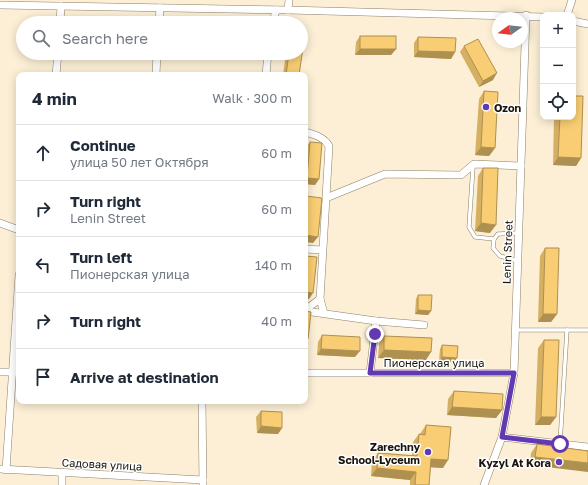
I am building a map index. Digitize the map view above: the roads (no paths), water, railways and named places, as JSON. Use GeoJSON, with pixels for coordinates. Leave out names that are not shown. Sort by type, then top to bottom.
{"type":"FeatureCollection","features":[{"type":"Feature","properties":{"kind":"street"},"geometry":{"type":"LineString","coordinates":[[288,10],[289,0]]}},
{"type":"Feature","properties":{"kind":"street"},"geometry":{"type":"LineString","coordinates":[[568,12],[572,0]]}},
{"type":"Feature","properties":{"kind":"street"},"geometry":{"type":"LineString","coordinates":[[0,5],[492,14]]}},
{"type":"Feature","properties":{"kind":"street"},"geometry":{"type":"LineString","coordinates":[[60,16],[61,6]]}},
{"type":"Feature","properties":{"kind":"street"},"geometry":{"type":"LineString","coordinates":[[159,16],[160,8]]}},
{"type":"Feature","properties":{"kind":"street"},"geometry":{"type":"LineString","coordinates":[[275,16],[276,10]]}},
{"type":"Feature","properties":{"kind":"street"},"geometry":{"type":"LineString","coordinates":[[528,15],[540,17]]}},
{"type":"Feature","properties":{"kind":"street"},"geometry":{"type":"LineString","coordinates":[[576,22],[588,24]]}},
{"type":"Feature","properties":{"kind":"street","name":"Lenin Street"},"geometry":{"type":"LineString","coordinates":[[484,485],[502,437],[514,373],[525,48]]}},
{"type":"Feature","properties":{"kind":"street"},"geometry":{"type":"LineString","coordinates":[[56,72],[57,60]]}},
{"type":"Feature","properties":{"kind":"street"},"geometry":{"type":"LineString","coordinates":[[156,72],[157,60]]}},
{"type":"Feature","properties":{"kind":"street"},"geometry":{"type":"LineString","coordinates":[[266,72],[267,60]]}},
{"type":"Feature","properties":{"kind":"street"},"geometry":{"type":"LineString","coordinates":[[308,133],[321,137],[330,146],[322,250],[320,299],[324,313]]}},
{"type":"Feature","properties":{"kind":"street"},"geometry":{"type":"LineString","coordinates":[[326,198],[386,174],[461,176],[474,164],[521,166]]}},
{"type":"Feature","properties":{"kind":"street"},"geometry":{"type":"LineString","coordinates":[[0,223],[16,229]]}},
{"type":"Feature","properties":{"kind":"street"},"geometry":{"type":"LineString","coordinates":[[308,249],[322,250]]}},
{"type":"Feature","properties":{"kind":"street"},"geometry":{"type":"LineString","coordinates":[[308,308],[320,299]]}},
{"type":"Feature","properties":{"kind":"street"},"geometry":{"type":"LineString","coordinates":[[308,310],[376,321],[424,326]]}},
{"type":"Feature","properties":{"kind":"street"},"geometry":{"type":"LineString","coordinates":[[370,373],[376,321]]}},
{"type":"Feature","properties":{"kind":"street"},"geometry":{"type":"LineString","coordinates":[[0,372],[16,372],[3,469]]}},
{"type":"Feature","properties":{"kind":"street","name":"Пионерская улица"},"geometry":{"type":"LineString","coordinates":[[308,373],[514,373]]}},
{"type":"Feature","properties":{"kind":"street"},"geometry":{"type":"LineString","coordinates":[[202,404],[203,482]]}},
{"type":"Feature","properties":{"kind":"street"},"geometry":{"type":"LineString","coordinates":[[502,437],[588,447]]}},
{"type":"Feature","properties":{"kind":"street","name":"Садовая улица"},"geometry":{"type":"LineString","coordinates":[[3,469],[203,482]]}},
{"type":"Feature","properties":{"kind":"street"},"geometry":{"type":"LineString","coordinates":[[62,472],[62,485]]}},
{"type":"Feature","properties":{"kind":"lane"},"geometry":{"type":"LineString","coordinates":[[474,164],[469,227],[475,237],[494,239]]}},
{"type":"Feature","properties":{"kind":"lane"},"geometry":{"type":"LineString","coordinates":[[518,261],[496,254],[493,248],[494,239],[501,233],[519,233]]}},
{"type":"Feature","properties":{"kind":"lane"},"geometry":{"type":"LineString","coordinates":[[516,330],[588,330]]}},
{"type":"Feature","properties":{"kind":"lane"},"geometry":{"type":"LineString","coordinates":[[560,444],[567,330]]}},
{"type":"Feature","properties":{"kind":"place","name":"Ozon"},"geometry":{"type":"Point","coordinates":[486,107]}},
{"type":"Feature","properties":{"kind":"place","name":"Zarechny School-Lyceum"},"geometry":{"type":"Point","coordinates":[428,452]}},
{"type":"Feature","properties":{"kind":"place","name":"Kyzyl At Kora"},"geometry":{"type":"Point","coordinates":[559,462]}}]}
